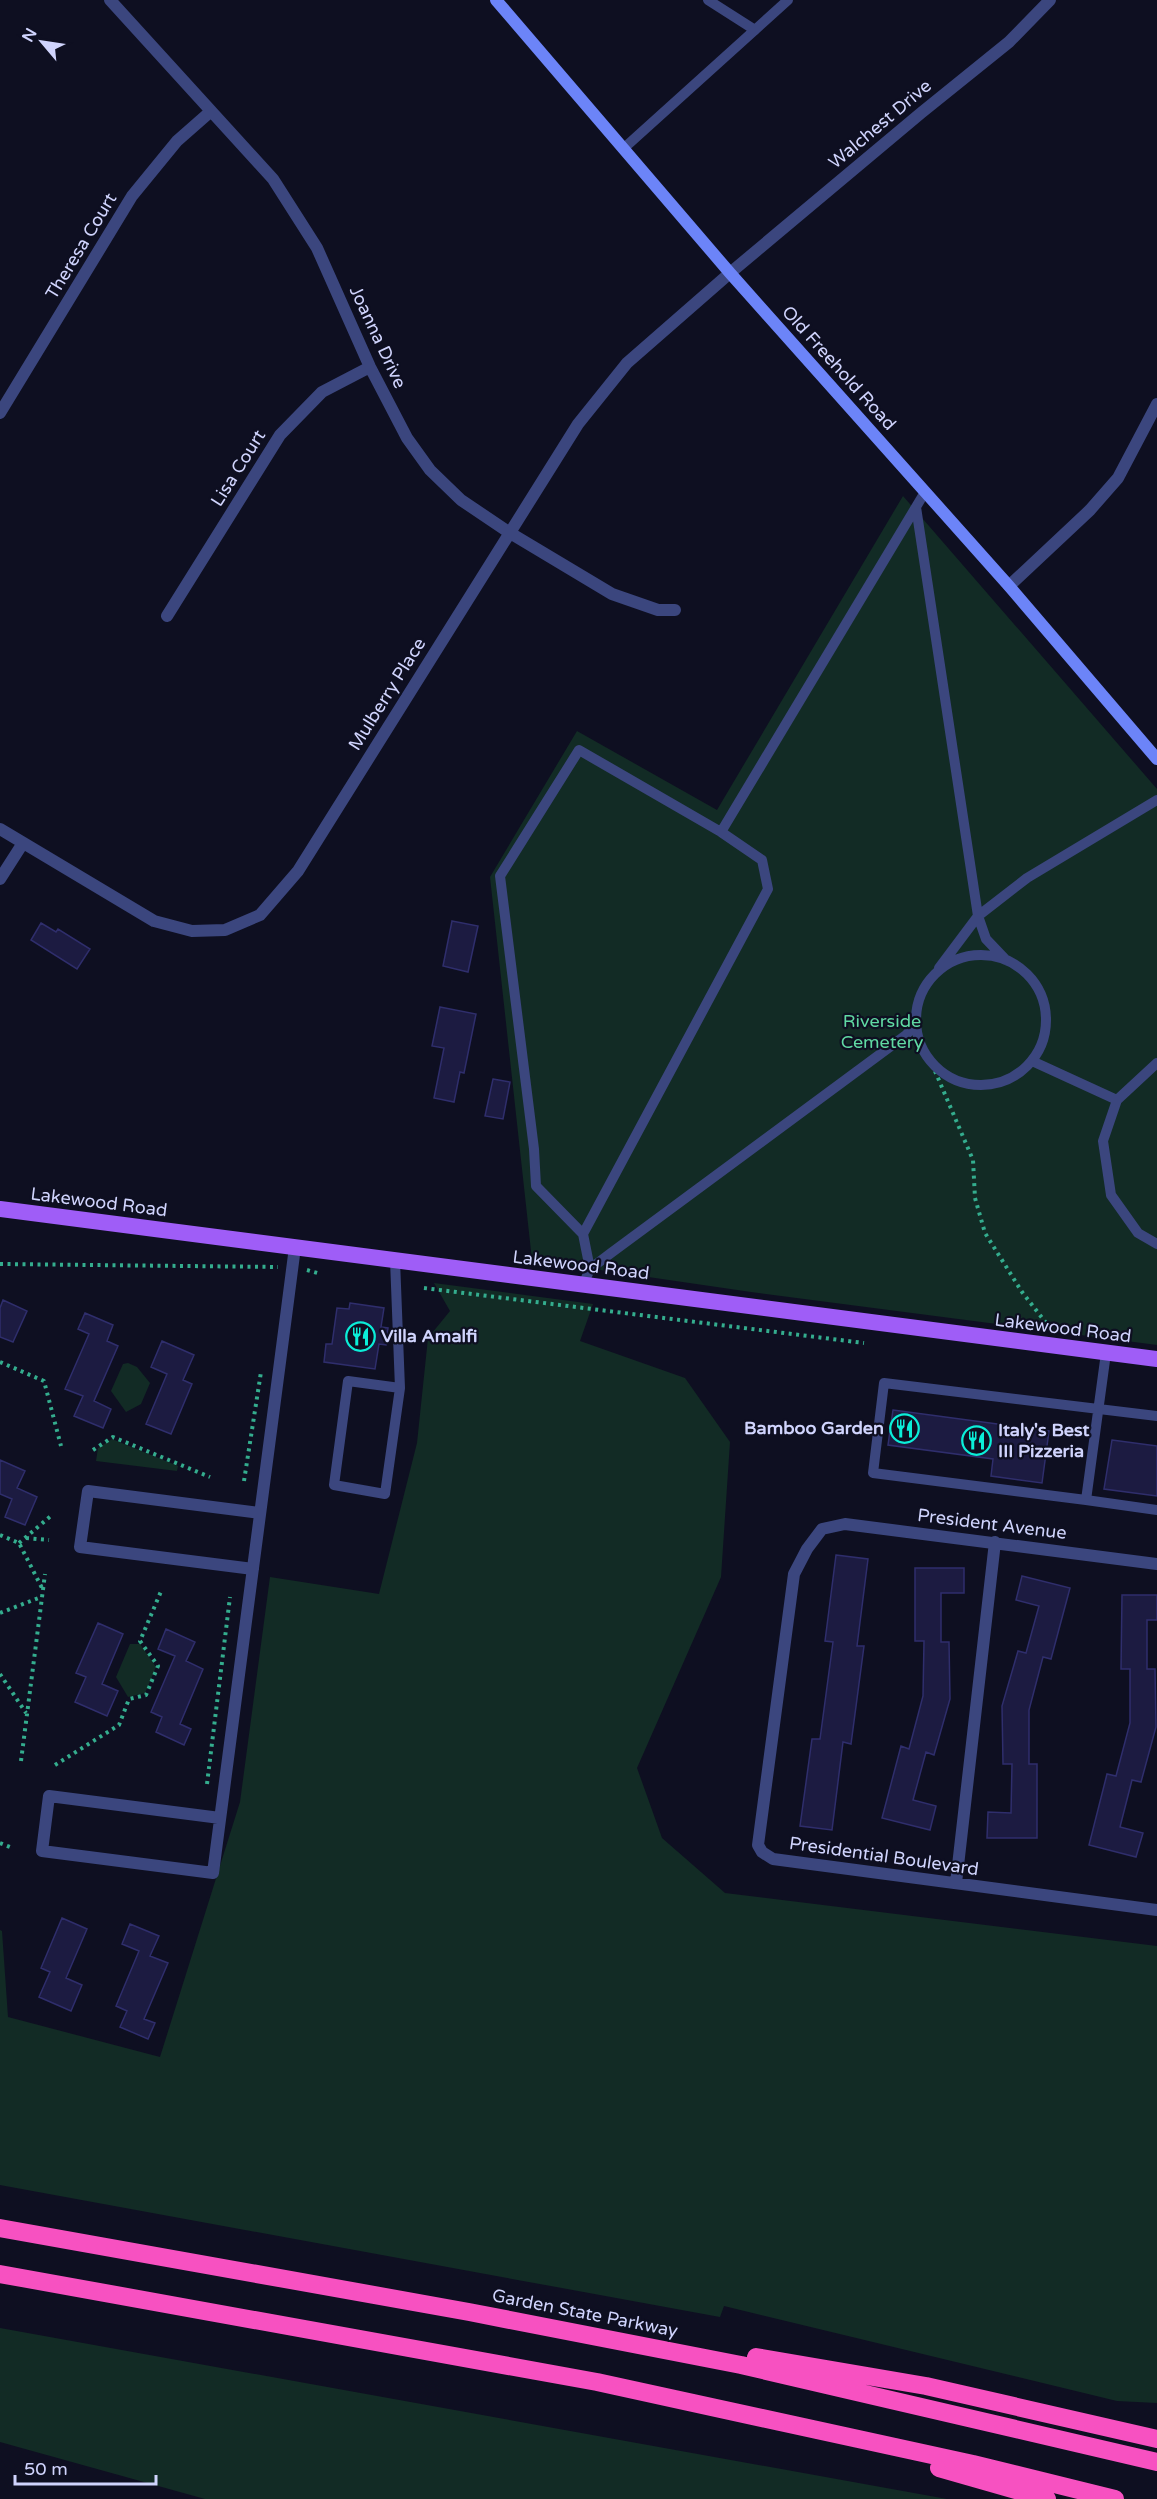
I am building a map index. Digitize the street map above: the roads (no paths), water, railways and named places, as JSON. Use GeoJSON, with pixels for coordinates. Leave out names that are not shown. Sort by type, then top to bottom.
{"type":"FeatureCollection","features":[{"type":"Feature","properties":{"kind":"highway","name":"Garden State Parkway"},"geometry":{"type":"LineString","coordinates":[[0,2228],[469,2312],[741,2365],[1157,2463]]}},
{"type":"Feature","properties":{"kind":"highway"},"geometry":{"type":"LineString","coordinates":[[0,2274],[597,2382],[762,2417],[1063,2485],[1115,2499]]}},
{"type":"Feature","properties":{"kind":"highway"},"geometry":{"type":"LineString","coordinates":[[469,2312],[567,2324],[926,2386],[1157,2439]]}},
{"type":"Feature","properties":{"kind":"highway"},"geometry":{"type":"LineString","coordinates":[[762,2417],[1047,2499]]}},
{"type":"Feature","properties":{"kind":"main road","name":"Old Freehold Road"},"geometry":{"type":"LineString","coordinates":[[496,0],[730,273],[1009,586],[1157,759]]}},
{"type":"Feature","properties":{"kind":"main road","name":"Lakewood Road"},"geometry":{"type":"LineString","coordinates":[[0,1209],[395,1260],[587,1277],[1066,1348],[1157,1359]]}},
{"type":"Feature","properties":{"kind":"street","name":"Joanna Drive"},"geometry":{"type":"LineString","coordinates":[[110,0],[273,179],[317,248],[370,367],[407,438],[430,470],[461,500],[510,533],[612,594],[658,610],[675,610]]}},
{"type":"Feature","properties":{"kind":"street","name":"Walchest Drive"},"geometry":{"type":"LineString","coordinates":[[730,273],[1009,42],[1050,0]]}},
{"type":"Feature","properties":{"kind":"street","name":"Theresa Court"},"geometry":{"type":"LineString","coordinates":[[0,413],[132,196],[177,141],[210,112]]}},
{"type":"Feature","properties":{"kind":"street","name":"Mulberry Place"},"geometry":{"type":"LineString","coordinates":[[0,829],[154,921],[192,931],[225,930],[260,915],[298,871],[578,424],[627,363],[730,273]]}},
{"type":"Feature","properties":{"kind":"street","name":"Lisa Court"},"geometry":{"type":"LineString","coordinates":[[167,616],[280,435],[322,392],[370,367]]}},
{"type":"Feature","properties":{"kind":"street"},"geometry":{"type":"LineString","coordinates":[[1009,586],[1090,510],[1118,478],[1157,404]]}},
{"type":"Feature","properties":{"kind":"street"},"geometry":{"type":"LineString","coordinates":[[0,879],[23,843]]}},
{"type":"Feature","properties":{"kind":"street"},"geometry":{"type":"LineString","coordinates":[[220,1818],[49,1796],[42,1851],[213,1873],[295,1247]]}},
{"type":"Feature","properties":{"kind":"street"},"geometry":{"type":"LineString","coordinates":[[253,1569],[80,1547],[88,1491],[260,1513]]}},
{"type":"Feature","properties":{"kind":"street","name":"President Avenue"},"geometry":{"type":"LineString","coordinates":[[822,1529],[845,1524],[1157,1564]]}},
{"type":"Feature","properties":{"kind":"street","name":"Presidential Boulevard"},"geometry":{"type":"LineString","coordinates":[[822,1529],[807,1549],[794,1574],[758,1845],[762,1852],[773,1859],[1157,1910]]}},
{"type":"Feature","properties":{"kind":"street"},"geometry":{"type":"LineString","coordinates":[[956,1883],[995,1542]]}},
{"type":"Feature","properties":{"kind":"lane"},"geometry":{"type":"LineString","coordinates":[[708,0],[755,30]]}},
{"type":"Feature","properties":{"kind":"lane"},"geometry":{"type":"LineString","coordinates":[[623,149],[788,0]]}},
{"type":"Feature","properties":{"kind":"lane"},"geometry":{"type":"LineString","coordinates":[[721,832],[925,492]]}},
{"type":"Feature","properties":{"kind":"lane"},"geometry":{"type":"LineString","coordinates":[[916,507],[978,916],[986,939],[1006,960],[1023,970],[1036,985],[1044,1003],[1046,1022],[1043,1042],[1032,1061],[1015,1076],[994,1084],[971,1085],[950,1078],[932,1064],[921,1045],[916,1024],[918,1002],[928,983],[978,916],[1027,878],[1157,800]]}},
{"type":"Feature","properties":{"kind":"lane"},"geometry":{"type":"LineString","coordinates":[[583,1234],[536,1186],[534,1149],[500,876],[579,750],[721,832],[762,860],[768,889],[583,1234],[587,1277]]}},
{"type":"Feature","properties":{"kind":"lane"},"geometry":{"type":"LineString","coordinates":[[928,983],[943,968],[957,960],[974,956],[990,956],[1006,960]]}},
{"type":"Feature","properties":{"kind":"lane"},"geometry":{"type":"LineString","coordinates":[[587,1277],[906,1035],[916,1024]]}},
{"type":"Feature","properties":{"kind":"lane"},"geometry":{"type":"LineString","coordinates":[[1032,1061],[1117,1100]]}},
{"type":"Feature","properties":{"kind":"lane"},"geometry":{"type":"LineString","coordinates":[[1157,1064],[1117,1100],[1103,1140],[1111,1195],[1138,1233],[1157,1244]]}},
{"type":"Feature","properties":{"kind":"lane"},"geometry":{"type":"LineString","coordinates":[[395,1260],[400,1388],[385,1494],[334,1485],[348,1381],[400,1388]]}},
{"type":"Feature","properties":{"kind":"lane"},"geometry":{"type":"LineString","coordinates":[[1086,1500],[1106,1353]]}},
{"type":"Feature","properties":{"kind":"lane"},"geometry":{"type":"LineString","coordinates":[[1157,1416],[884,1383],[873,1473],[1157,1510]]}},
{"type":"Feature","properties":{"kind":"place","name":"Villa Amalfi"},"geometry":{"type":"Point","coordinates":[360,1336]}},
{"type":"Feature","properties":{"kind":"place","name":"Bamboo Garden"},"geometry":{"type":"Point","coordinates":[905,1428]}},
{"type":"Feature","properties":{"kind":"place","name":"Italy's Best III Pizzeria"},"geometry":{"type":"Point","coordinates":[977,1440]}},
{"type":"Feature","properties":{"kind":"park label","name":"Riverside Cemetery"},"geometry":{"type":"Point","coordinates":[882,1031]}}]}
